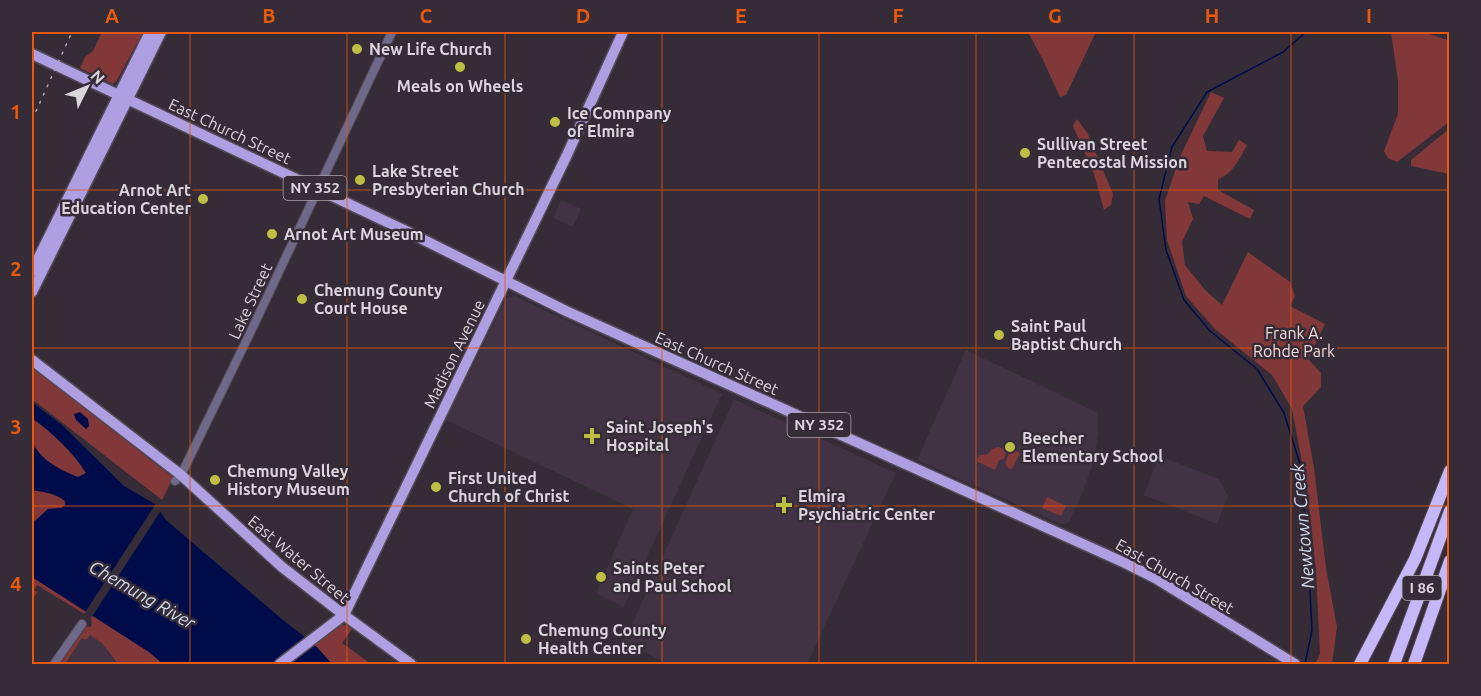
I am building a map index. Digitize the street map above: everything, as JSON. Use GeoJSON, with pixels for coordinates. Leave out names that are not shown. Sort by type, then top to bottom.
{"type":"FeatureCollection","features":[{"type":"Feature","properties":{"kind":"highway"},"geometry":{"type":"LineString","coordinates":[[1360,664],[1415,559],[1449,471]]}},
{"type":"Feature","properties":{"kind":"highway","name":"I 86"},"geometry":{"type":"LineString","coordinates":[[1394,664],[1449,511]]}},
{"type":"Feature","properties":{"kind":"highway","name":"I 86"},"geometry":{"type":"LineString","coordinates":[[1414,664],[1449,561]]}},
{"type":"Feature","properties":{"kind":"main road"},"geometry":{"type":"LineString","coordinates":[[32,292],[150,32]]}},
{"type":"Feature","properties":{"kind":"main road"},"geometry":{"type":"LineString","coordinates":[[32,271],[122,97],[161,32]]}},
{"type":"Feature","properties":{"kind":"main road","name":"Madison Avenue"},"geometry":{"type":"LineString","coordinates":[[280,664],[344,615],[623,32]]}},
{"type":"Feature","properties":{"kind":"main road","name":"NY 352"},"geometry":{"type":"LineString","coordinates":[[32,54],[122,97]]}},
{"type":"Feature","properties":{"kind":"main road","name":"East Church Street"},"geometry":{"type":"LineString","coordinates":[[122,97],[406,231],[566,311],[1125,563],[1155,578],[1295,664]]}},
{"type":"Feature","properties":{"kind":"main road","name":"East Water Street"},"geometry":{"type":"LineString","coordinates":[[32,360],[178,478],[282,567],[411,664]]}},
{"type":"Feature","properties":{"kind":"street","name":"Lake Street"},"geometry":{"type":"LineString","coordinates":[[178,478],[250,333],[392,32]]}},
{"type":"Feature","properties":{"kind":"street"},"geometry":{"type":"LineString","coordinates":[[54,664],[82,624]]}},
{"type":"Feature","properties":{"kind":"shaded area"},"geometry":{"type":"Polygon","coordinates":[[[561,200],[581,209],[573,227],[553,218],[561,200]]]}},
{"type":"Feature","properties":{"kind":"shaded area","name":"Saint Joseph's Hospital"},"geometry":{"type":"Polygon","coordinates":[[[515,296],[722,394],[624,607],[596,593],[633,509],[446,420],[506,298],[515,296]]]}},
{"type":"Feature","properties":{"kind":"shaded area","name":"Beecher Elementary School"},"geometry":{"type":"Polygon","coordinates":[[[966,350],[1098,413],[1094,461],[1069,522],[1061,524],[917,460],[966,350]]]}},
{"type":"Feature","properties":{"kind":"shaded area","name":"Elmira Psychiatric Center"},"geometry":{"type":"Polygon","coordinates":[[[734,399],[896,473],[807,664],[668,664],[624,642],[734,399]]]}},
{"type":"Feature","properties":{"kind":"shaded area"},"geometry":{"type":"Polygon","coordinates":[[[1159,456],[1219,479],[1228,496],[1217,524],[1144,495],[1159,456]]]}},
{"type":"Feature","properties":{"kind":"shaded area"},"geometry":{"type":"Polygon","coordinates":[[[85,628],[109,646],[108,652],[117,664],[61,664],[85,628]]]}},
{"type":"Feature","properties":{"kind":"green space"},"geometry":{"type":"Polygon","coordinates":[[[102,32],[143,32],[113,84],[80,68],[85,57],[93,51],[102,32]]]}},
{"type":"Feature","properties":{"kind":"green space"},"geometry":{"type":"Polygon","coordinates":[[[1028,32],[1090,32],[1095,34],[1066,95],[1060,97],[1028,32]]]}},
{"type":"Feature","properties":{"kind":"green space"},"geometry":{"type":"Polygon","coordinates":[[[1391,32],[1424,32],[1450,41],[1449,122],[1397,162],[1388,158],[1384,151],[1398,114],[1398,81],[1391,32]]]}},
{"type":"Feature","properties":{"kind":"green space","name":"Frank A. Rohde Park"},"geometry":{"type":"Polygon","coordinates":[[[1211,92],[1224,98],[1203,136],[1207,151],[1232,152],[1239,140],[1247,145],[1232,169],[1218,179],[1218,190],[1254,210],[1250,219],[1204,196],[1199,204],[1188,202],[1193,219],[1182,242],[1185,265],[1205,290],[1222,305],[1248,252],[1290,282],[1295,296],[1290,306],[1325,324],[1308,359],[1321,373],[1321,387],[1303,406],[1314,468],[1326,568],[1337,627],[1332,664],[1315,664],[1320,654],[1316,570],[1307,488],[1292,409],[1272,375],[1215,329],[1186,296],[1167,240],[1165,201],[1179,159],[1211,92]]]}},
{"type":"Feature","properties":{"kind":"green space"},"geometry":{"type":"Polygon","coordinates":[[[1077,119],[1088,134],[1113,194],[1111,205],[1104,210],[1094,174],[1073,126],[1077,119]]]}},
{"type":"Feature","properties":{"kind":"green space"},"geometry":{"type":"Polygon","coordinates":[[[1449,129],[1449,174],[1411,166],[1411,160],[1449,129]]]}},
{"type":"Feature","properties":{"kind":"green space"},"geometry":{"type":"Polygon","coordinates":[[[32,368],[173,478],[162,500],[32,399],[32,368]]]}},
{"type":"Feature","properties":{"kind":"green space"},"geometry":{"type":"Polygon","coordinates":[[[32,418],[61,443],[86,473],[78,477],[72,475],[51,464],[39,454],[32,443],[32,418]]]}},
{"type":"Feature","properties":{"kind":"green space"},"geometry":{"type":"Polygon","coordinates":[[[998,447],[1007,450],[1004,459],[999,460],[995,470],[976,461],[980,455],[988,454],[992,449],[998,447]]]}},
{"type":"Feature","properties":{"kind":"green space"},"geometry":{"type":"Polygon","coordinates":[[[1011,449],[1020,453],[1012,469],[1008,468],[1005,463],[1011,449]]]}},
{"type":"Feature","properties":{"kind":"green space"},"geometry":{"type":"Polygon","coordinates":[[[32,490],[57,496],[65,501],[65,505],[61,508],[48,509],[35,521],[32,520],[32,490]]]}},
{"type":"Feature","properties":{"kind":"green space"},"geometry":{"type":"Polygon","coordinates":[[[1047,497],[1066,506],[1061,516],[1042,508],[1047,497]]]}},
{"type":"Feature","properties":{"kind":"green space"},"geometry":{"type":"Polygon","coordinates":[[[32,577],[149,652],[163,664],[118,664],[102,643],[90,635],[86,640],[82,638],[65,664],[60,664],[87,626],[90,627],[91,618],[37,585],[34,590],[37,592],[32,601],[32,577]]]}},
{"type":"Feature","properties":{"kind":"green space"},"geometry":{"type":"Polygon","coordinates":[[[342,625],[352,629],[342,643],[371,664],[332,664],[314,644],[342,625]]]}},
{"type":"Feature","properties":{"kind":"water","name":"Chemung River"},"geometry":{"type":"Polygon","coordinates":[[[32,402],[62,425],[124,486],[155,504],[166,520],[314,644],[332,664],[163,664],[149,652],[32,577],[32,520],[35,521],[48,509],[61,508],[65,505],[65,501],[45,492],[32,490],[32,441],[40,454],[58,468],[78,477],[86,473],[62,443],[32,418],[32,402]]]}},
{"type":"Feature","properties":{"kind":"water"},"geometry":{"type":"Polygon","coordinates":[[[80,412],[88,419],[89,426],[86,429],[76,420],[74,414],[80,412]]]}},
{"type":"Feature","properties":{"kind":"pier"},"geometry":{"type":"Polygon","coordinates":[[[157,502],[162,509],[91,618],[84,614],[157,502]]]}},
{"type":"Feature","properties":{"kind":"waterway","name":"Newtown Creek"},"geometry":{"type":"LineString","coordinates":[[1305,664],[1312,630],[1308,555],[1300,464],[1284,413],[1257,369],[1210,331],[1184,300],[1166,250],[1159,199],[1172,147],[1207,92],[1283,52],[1306,32]]}},
{"type":"Feature","properties":{"kind":"railway"},"geometry":{"type":"LineString","coordinates":[[32,120],[72,32]]}},
{"type":"Feature","properties":{"kind":"place","name":"New Life Church"},"geometry":{"type":"Point","coordinates":[357,49]}},
{"type":"Feature","properties":{"kind":"place","name":"Meals on Wheels"},"geometry":{"type":"Point","coordinates":[460,67]}},
{"type":"Feature","properties":{"kind":"place","name":"Ice Comnpany of Elmira"},"geometry":{"type":"Point","coordinates":[555,122]}},
{"type":"Feature","properties":{"kind":"place","name":"Sullivan Street Pentecostal Mission"},"geometry":{"type":"Point","coordinates":[1025,153]}},
{"type":"Feature","properties":{"kind":"place","name":"Lake Street Presbyterian Church"},"geometry":{"type":"Point","coordinates":[360,180]}},
{"type":"Feature","properties":{"kind":"place","name":"Arnot Art Education Center"},"geometry":{"type":"Point","coordinates":[203,199]}},
{"type":"Feature","properties":{"kind":"place","name":"Arnot Art Museum"},"geometry":{"type":"Point","coordinates":[272,234]}},
{"type":"Feature","properties":{"kind":"place","name":"Chemung County Court House"},"geometry":{"type":"Point","coordinates":[302,299]}},
{"type":"Feature","properties":{"kind":"place","name":"Saint Paul Baptist Church"},"geometry":{"type":"Point","coordinates":[999,335]}},
{"type":"Feature","properties":{"kind":"place","name":"Saint Joseph's Hospital"},"geometry":{"type":"Point","coordinates":[592,436]}},
{"type":"Feature","properties":{"kind":"place","name":"Beecher Elementary School"},"geometry":{"type":"Point","coordinates":[1010,447]}},
{"type":"Feature","properties":{"kind":"place","name":"Chemung Valley History Museum"},"geometry":{"type":"Point","coordinates":[215,480]}},
{"type":"Feature","properties":{"kind":"place","name":"First United Church of Christ"},"geometry":{"type":"Point","coordinates":[436,487]}},
{"type":"Feature","properties":{"kind":"place","name":"Elmira Psychiatric Center"},"geometry":{"type":"Point","coordinates":[784,505]}},
{"type":"Feature","properties":{"kind":"place","name":"Saints Peter and Paul School"},"geometry":{"type":"Point","coordinates":[601,577]}},
{"type":"Feature","properties":{"kind":"place","name":"Chemung County Health Center"},"geometry":{"type":"Point","coordinates":[526,639]}}]}
